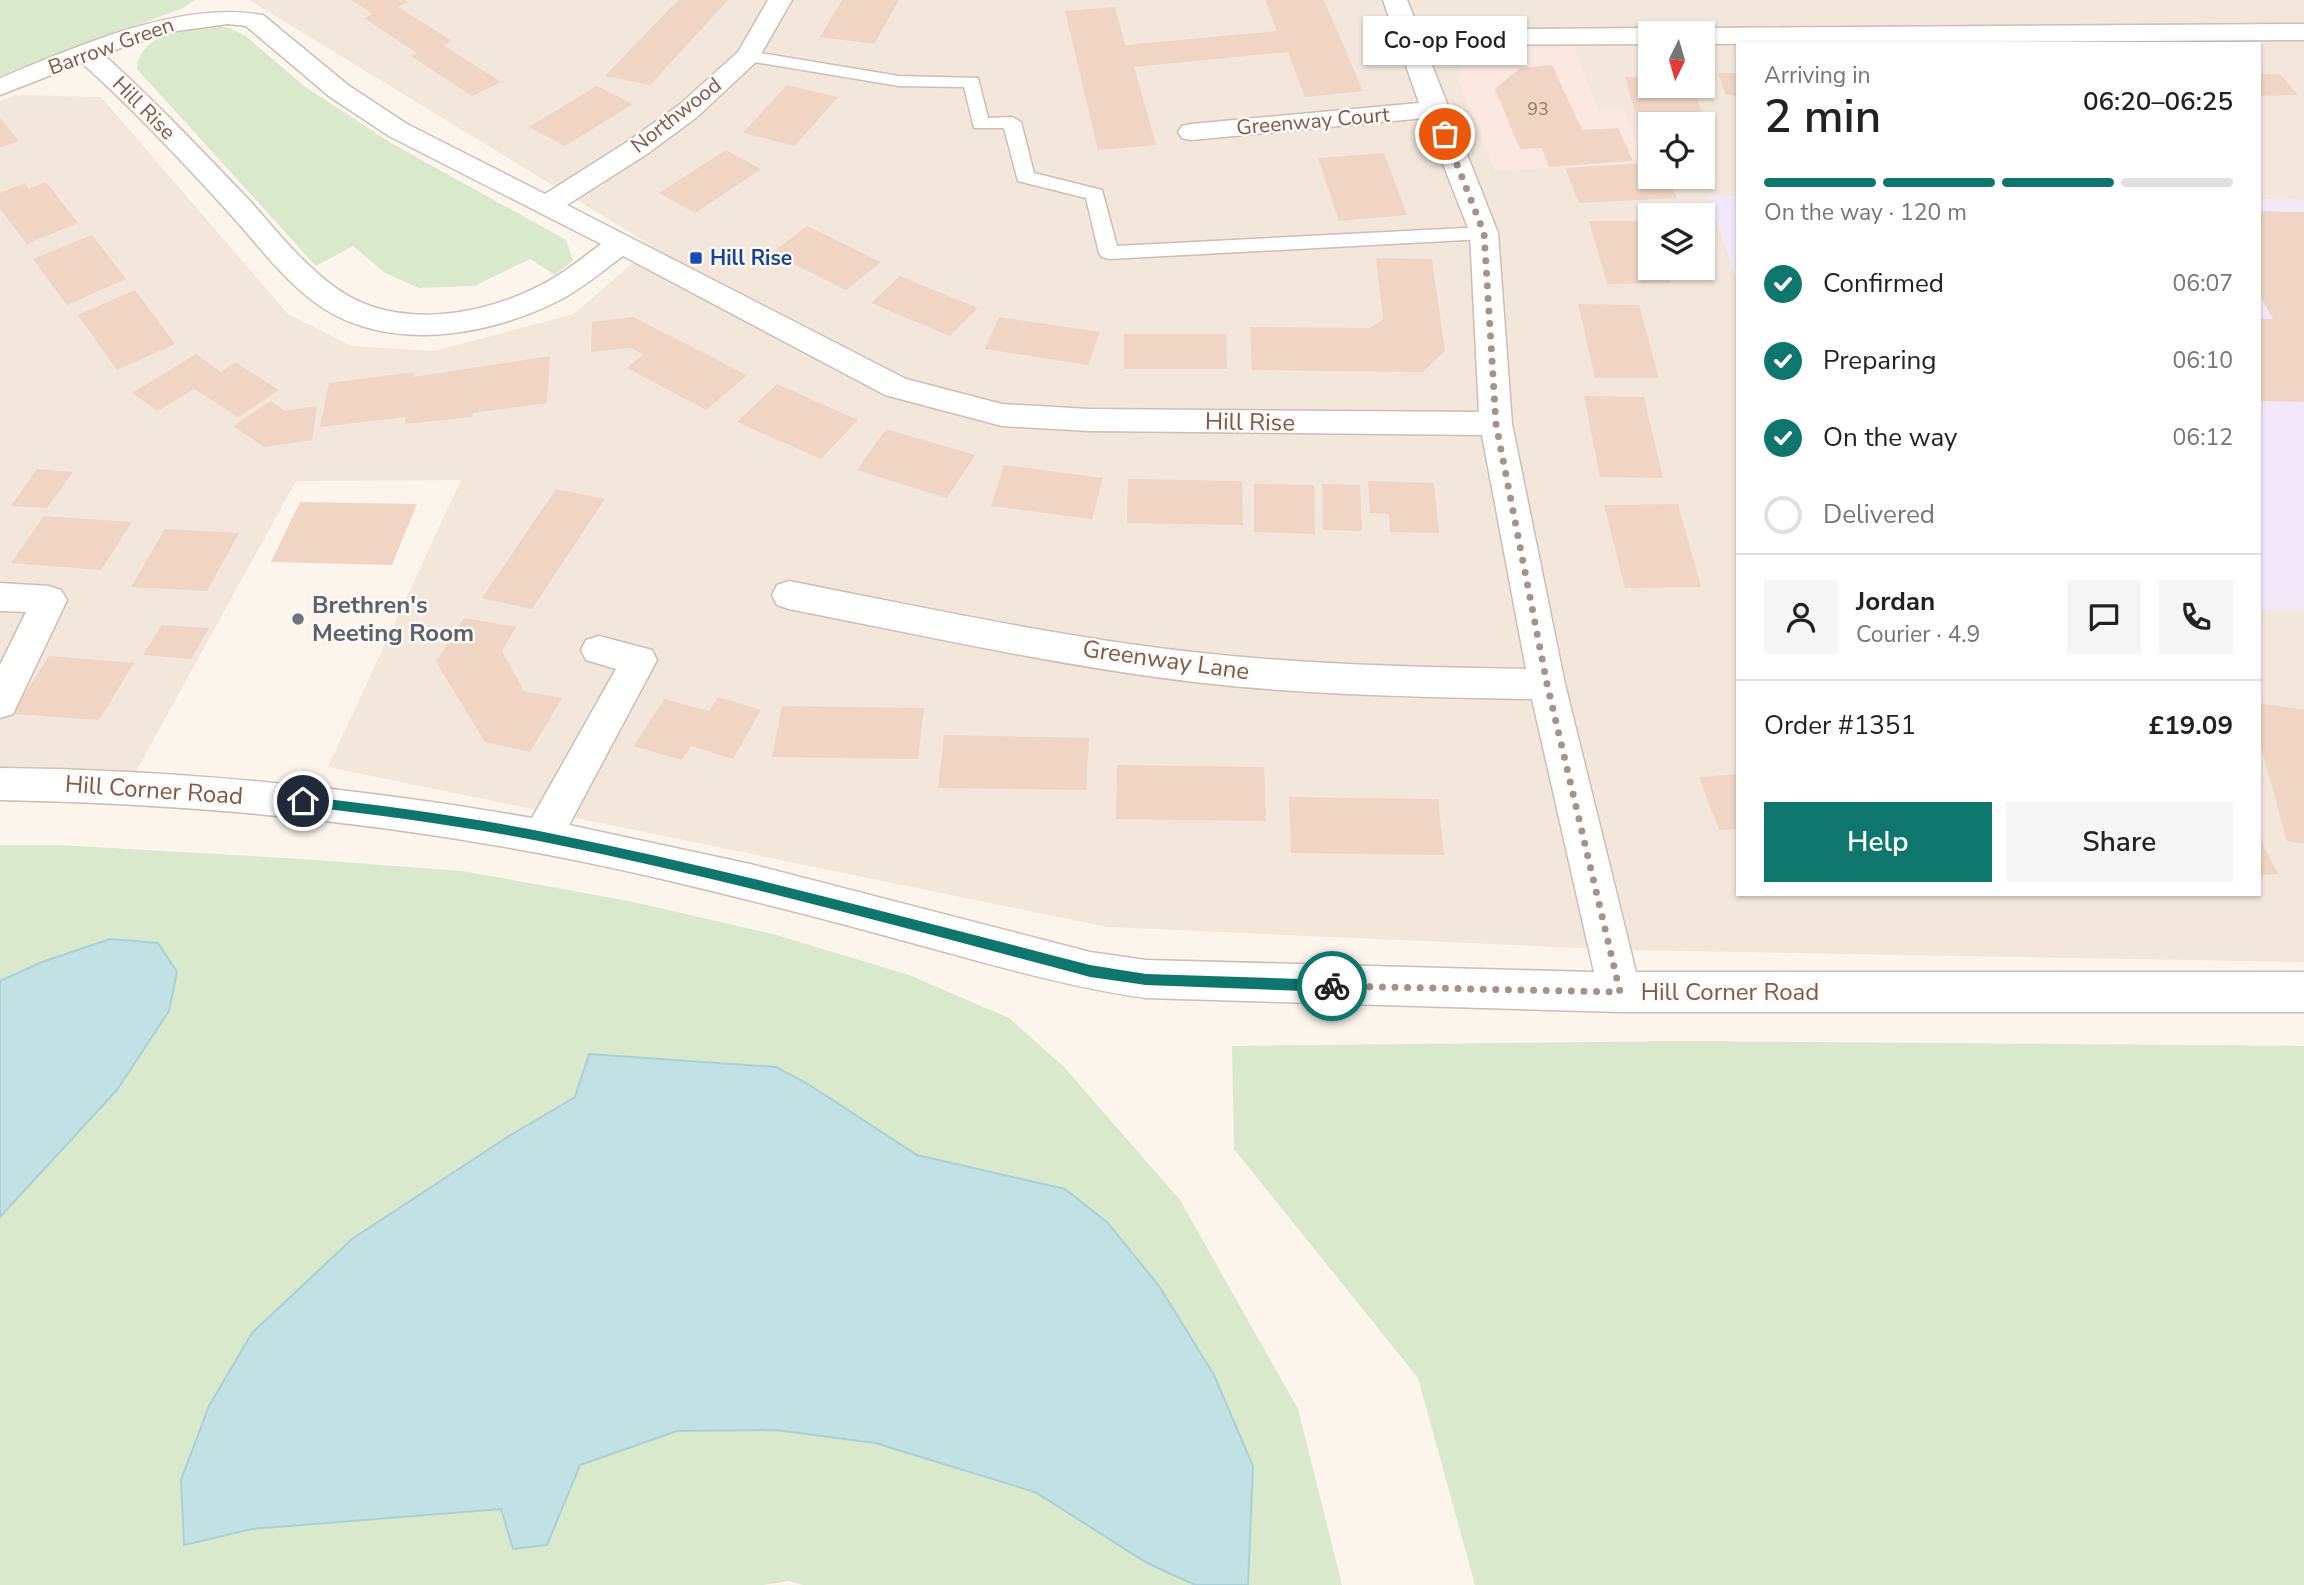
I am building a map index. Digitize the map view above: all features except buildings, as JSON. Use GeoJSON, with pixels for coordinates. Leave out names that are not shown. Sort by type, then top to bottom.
{"type":"FeatureCollection","features":[{"type":"Feature","properties":{"kind":"street","name":"Northwood"},"geometry":{"type":"LineString","coordinates":[[547,205],[637,148],[688,111],[748,56],[780,0]]}},
{"type":"Feature","properties":{"kind":"street"},"geometry":{"type":"LineString","coordinates":[[1395,0],[1484,233],[1496,424],[1547,684],[1620,992]]}},
{"type":"Feature","properties":{"kind":"street","name":"Barrow Green"},"geometry":{"type":"LineString","coordinates":[[0,87],[86,53],[223,7]]}},
{"type":"Feature","properties":{"kind":"street","name":"Hill Rise"},"geometry":{"type":"LineString","coordinates":[[223,7],[254,20],[339,91],[398,130],[622,243],[896,387],[1002,415],[1089,420],[1496,424]]}},
{"type":"Feature","properties":{"kind":"street"},"geometry":{"type":"LineString","coordinates":[[1715,36],[2304,32]]}},
{"type":"Feature","properties":{"kind":"street"},"geometry":{"type":"LineString","coordinates":[[1409,38],[1638,36]]}},
{"type":"Feature","properties":{"kind":"street","name":"Hill Rise"},"geometry":{"type":"LineString","coordinates":[[86,53],[129,91],[317,290],[336,303],[362,315],[410,324],[477,318],[550,293],[622,243]]}},
{"type":"Feature","properties":{"kind":"street","name":"Greenway Court"},"geometry":{"type":"LineString","coordinates":[[1191,132],[1435,109]]}},
{"type":"Feature","properties":{"kind":"street","name":"Greenway Lane"},"geometry":{"type":"LineString","coordinates":[[789,595],[1071,648],[1204,668],[1388,682],[1547,684]]}},
{"type":"Feature","properties":{"kind":"street"},"geometry":{"type":"LineString","coordinates":[[0,597],[49,600],[0,703]]}},
{"type":"Feature","properties":{"kind":"street"},"geometry":{"type":"LineString","coordinates":[[542,836],[639,660],[599,650]]}},
{"type":"Feature","properties":{"kind":"street","name":"Hill Corner Road"},"geometry":{"type":"LineString","coordinates":[[0,784],[100,784],[198,790],[418,816],[542,836],[752,882],[1090,971],[1146,979],[1620,992],[2304,992]]}},
{"type":"Feature","properties":{"kind":"lane"},"geometry":{"type":"LineString","coordinates":[[748,56],[899,81],[972,82],[980,124],[1012,122],[1025,177],[1095,194],[1109,253],[1484,233]]}},
{"type":"Feature","properties":{"kind":"shaded area"},"geometry":{"type":"Polygon","coordinates":[[[249,0],[2304,0],[2304,200],[2261,199],[2261,42],[1736,42],[1736,196],[1708,196],[1710,203],[1638,203],[1638,280],[1715,280],[1715,216],[1736,276],[1736,896],[2261,896],[2261,610],[2304,610],[2304,962],[1625,950],[1107,927],[328,767],[461,480],[296,481],[128,786],[0,785],[0,101],[16,95],[101,97],[288,314],[351,346],[434,351],[574,314],[652,246],[249,0]]]}},
{"type":"Feature","properties":{"kind":"shaded area"},"geometry":{"type":"Polygon","coordinates":[[[1574,47],[1598,110],[1623,110],[1638,144],[1638,162],[1495,171],[1457,78],[1465,58],[1489,50],[1574,47]]]}},
{"type":"Feature","properties":{"kind":"shaded area"},"geometry":{"type":"Polygon","coordinates":[[[1708,196],[1736,196],[1736,275],[1715,216],[1715,203],[1710,203],[1708,196]]]}},
{"type":"Feature","properties":{"kind":"shaded area"},"geometry":{"type":"Polygon","coordinates":[[[2261,199],[2304,200],[2304,610],[2261,610],[2261,199]]]}},
{"type":"Feature","properties":{"kind":"green space"},"geometry":{"type":"Polygon","coordinates":[[[0,0],[195,0],[183,8],[0,76],[0,0]]]}},
{"type":"Feature","properties":{"kind":"green space"},"geometry":{"type":"Polygon","coordinates":[[[214,25],[246,36],[304,86],[391,143],[566,240],[573,260],[555,275],[530,259],[474,286],[419,288],[385,273],[353,246],[316,266],[137,69],[140,57],[155,40],[178,31],[214,25]]]}},
{"type":"Feature","properties":{"kind":"green space"},"geometry":{"type":"Polygon","coordinates":[[[0,845],[58,845],[462,871],[629,901],[773,934],[909,975],[1009,1018],[1064,1067],[1180,1200],[1298,1409],[1342,1585],[803,1585],[789,1581],[763,1585],[0,1585],[0,845]]]}},
{"type":"Feature","properties":{"kind":"green space"},"geometry":{"type":"Polygon","coordinates":[[[1681,1041],[2304,1046],[2304,1585],[1475,1585],[1418,1378],[1234,1149],[1232,1046],[1681,1041]]]}},
{"type":"Feature","properties":{"kind":"water"},"geometry":{"type":"Polygon","coordinates":[[[110,939],[158,943],[177,972],[169,1011],[117,1090],[0,1217],[0,981],[42,962],[110,939]]]}},
{"type":"Feature","properties":{"kind":"water"},"geometry":{"type":"Polygon","coordinates":[[[589,1054],[776,1067],[808,1084],[917,1155],[1065,1189],[1108,1223],[1159,1286],[1214,1375],[1253,1466],[1248,1585],[1195,1585],[1147,1563],[1035,1492],[875,1443],[776,1430],[677,1431],[580,1465],[547,1545],[513,1549],[501,1509],[252,1529],[184,1545],[181,1480],[209,1406],[252,1333],[352,1239],[509,1136],[575,1097],[589,1054]]]}},
{"type":"Feature","properties":{"kind":"way so far"},"geometry":{"type":"LineString","coordinates":[[1332,986],[1620,992],[1547,684],[1496,424],[1484,233],[1445,134]]}},
{"type":"Feature","properties":{"kind":"place","name":"Co-op Food"},"geometry":{"type":"Point","coordinates":[1445,134]}},
{"type":"Feature","properties":{"kind":"place","name":"Hill Rise"},"geometry":{"type":"Point","coordinates":[696,258]}},
{"type":"Feature","properties":{"kind":"place","name":"Brethren's Meeting Room"},"geometry":{"type":"Point","coordinates":[298,619]}},
{"type":"Feature","properties":{"kind":"route"},"geometry":{"type":"LineString","coordinates":[[303,801],[431,817],[542,836],[752,882],[1090,971],[1146,979],[1332,986]]}}]}
